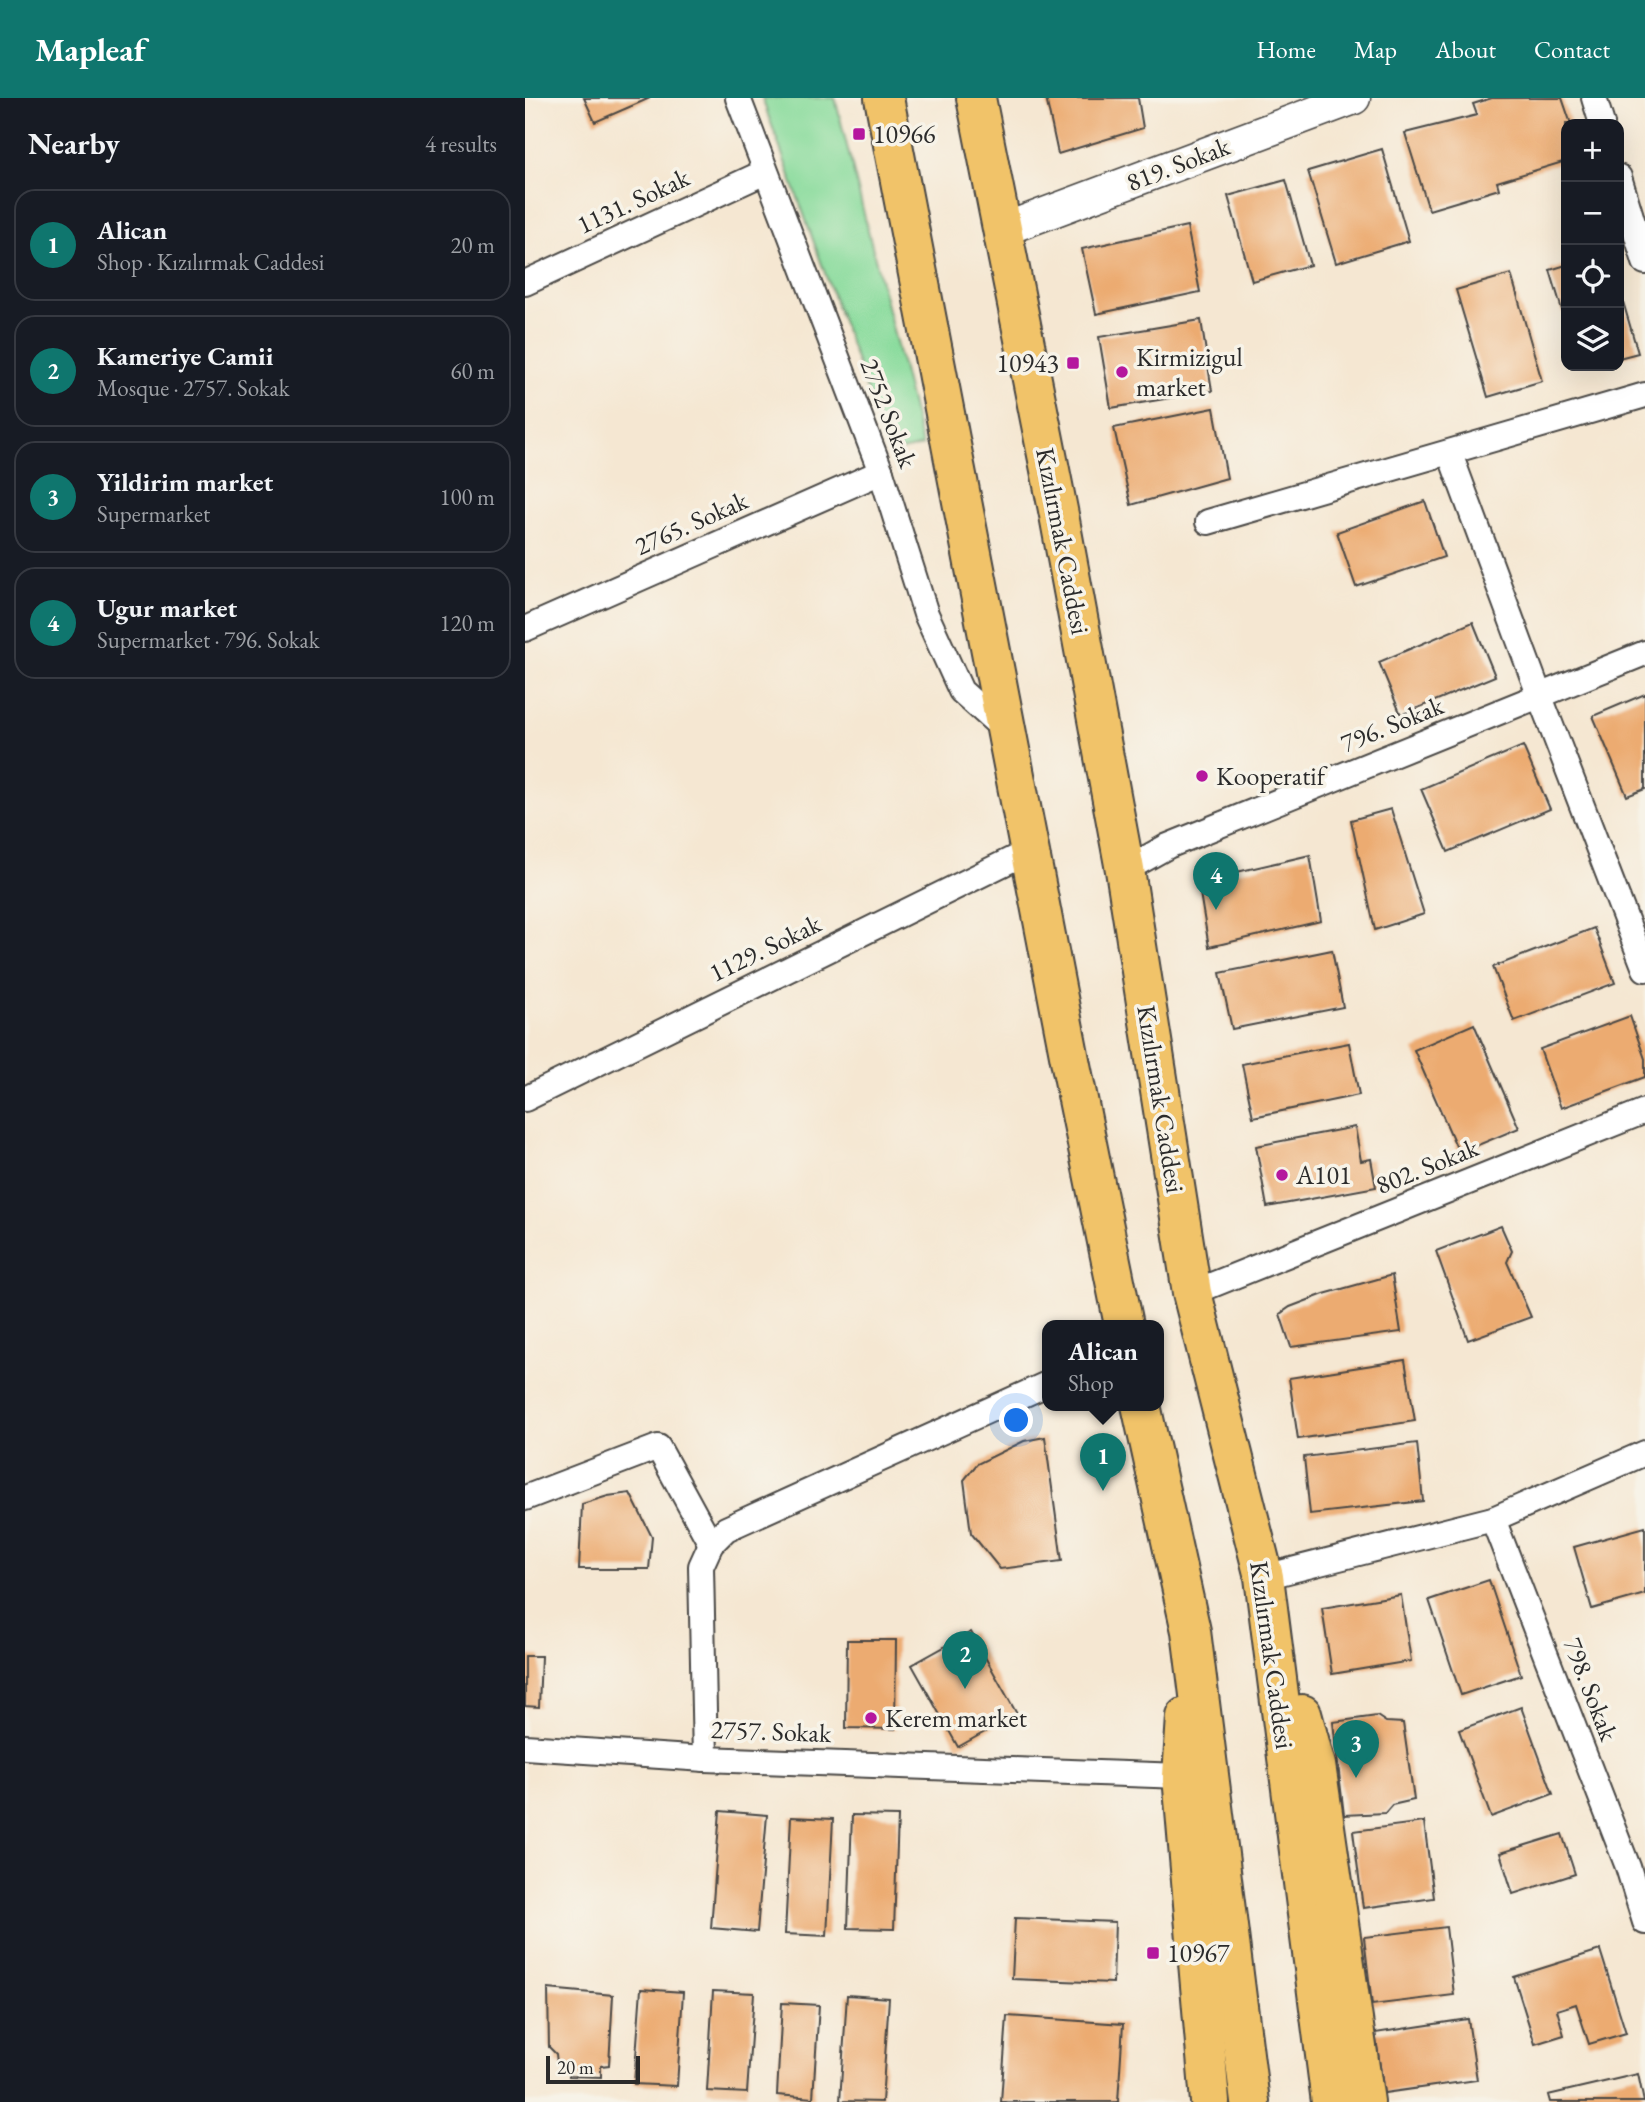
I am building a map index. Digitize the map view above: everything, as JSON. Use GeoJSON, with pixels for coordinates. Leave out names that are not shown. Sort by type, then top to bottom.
{"type":"FeatureCollection","features":[{"type":"Feature","properties":{"kind":"main road"},"geometry":{"type":"LineString","coordinates":[[884,98],[1123,1320]]}},
{"type":"Feature","properties":{"kind":"main road","name":"Kızılırmak Caddesi"},"geometry":{"type":"LineString","coordinates":[[976,98],[1059,515],[1125,870],[1192,1293],[1264,1577],[1331,2102]]}},
{"type":"Feature","properties":{"kind":"main road"},"geometry":{"type":"LineString","coordinates":[[1143,1411],[1191,1631],[1249,2102]]}},
{"type":"Feature","properties":{"kind":"main road"},"geometry":{"type":"LineString","coordinates":[[1264,1577],[1316,1765],[1365,2102]]}},
{"type":"Feature","properties":{"kind":"main road"},"geometry":{"type":"LineString","coordinates":[[1191,1631],[1182,1776],[1210,2102]]}},
{"type":"Feature","properties":{"kind":"street","name":"2752 Sokak"},"geometry":{"type":"LineString","coordinates":[[738,98],[881,472],[926,614],[961,691],[1007,732]]}},
{"type":"Feature","properties":{"kind":"street"},"geometry":{"type":"LineString","coordinates":[[1594,98],[1600,119]]}},
{"type":"Feature","properties":{"kind":"street","name":"819. Sokak"},"geometry":{"type":"LineString","coordinates":[[1002,230],[1343,100]]}},
{"type":"Feature","properties":{"kind":"street","name":"1131. Sokak"},"geometry":{"type":"LineString","coordinates":[[525,283],[765,172]]}},
{"type":"Feature","properties":{"kind":"street"},"geometry":{"type":"LineString","coordinates":[[1621,182],[1645,262]]}},
{"type":"Feature","properties":{"kind":"street"},"geometry":{"type":"LineString","coordinates":[[1208,522],[1450,454],[1645,395]]}},
{"type":"Feature","properties":{"kind":"street"},"geometry":{"type":"LineString","coordinates":[[1450,454],[1645,969]]}},
{"type":"Feature","properties":{"kind":"street","name":"2765. Sokak"},"geometry":{"type":"LineString","coordinates":[[525,629],[881,472]]}},
{"type":"Feature","properties":{"kind":"street","name":"796. Sokak"},"geometry":{"type":"LineString","coordinates":[[1125,870],[1168,846],[1645,653]]}},
{"type":"Feature","properties":{"kind":"street","name":"1129. Sokak"},"geometry":{"type":"LineString","coordinates":[[525,1099],[1031,850]]}},
{"type":"Feature","properties":{"kind":"street","name":"802. Sokak"},"geometry":{"type":"LineString","coordinates":[[1192,1293],[1645,1111]]}},
{"type":"Feature","properties":{"kind":"street"},"geometry":{"type":"LineString","coordinates":[[705,1759],[701,1566],[711,1544],[726,1530],[1042,1386]]}},
{"type":"Feature","properties":{"kind":"street"},"geometry":{"type":"LineString","coordinates":[[525,1498],[658,1447],[711,1544]]}},
{"type":"Feature","properties":{"kind":"street"},"geometry":{"type":"LineString","coordinates":[[1264,1577],[1493,1519],[1645,1453]]}},
{"type":"Feature","properties":{"kind":"street","name":"798. Sokak"},"geometry":{"type":"LineString","coordinates":[[1493,1519],[1637,1863],[1645,1922]]}},
{"type":"Feature","properties":{"kind":"street","name":"2757. Sokak"},"geometry":{"type":"LineString","coordinates":[[525,1746],[705,1759],[1182,1776]]}},
{"type":"Feature","properties":{"kind":"green space"},"geometry":{"type":"Polygon","coordinates":[[[762,98],[835,98],[922,446],[890,454],[762,98]]]}},
{"type":"Feature","properties":{"kind":"building"},"geometry":{"type":"Polygon","coordinates":[[[584,98],[650,98],[595,122],[584,98]]]}},
{"type":"Feature","properties":{"kind":"building"},"geometry":{"type":"Polygon","coordinates":[[[1046,98],[1138,98],[1143,128],[1058,154],[1046,98]]]}},
{"type":"Feature","properties":{"kind":"building"},"geometry":{"type":"Polygon","coordinates":[[[1492,98],[1562,98],[1569,119],[1561,119],[1561,163],[1497,182],[1499,189],[1429,210],[1405,133],[1477,115],[1473,104],[1492,98]]]}},
{"type":"Feature","properties":{"kind":"building"},"geometry":{"type":"Polygon","coordinates":[[[1382,149],[1409,241],[1336,263],[1308,171],[1382,149]]]}},
{"type":"Feature","properties":{"kind":"building"},"geometry":{"type":"Polygon","coordinates":[[[1286,180],[1310,265],[1252,281],[1228,196],[1286,180]]]}},
{"type":"Feature","properties":{"kind":"building"},"geometry":{"type":"Polygon","coordinates":[[[1187,226],[1200,292],[1096,314],[1082,249],[1187,226]]]}},
{"type":"Feature","properties":{"kind":"building"},"geometry":{"type":"Polygon","coordinates":[[[1561,267],[1561,306],[1550,270],[1561,267]]]}},
{"type":"Feature","properties":{"kind":"building"},"geometry":{"type":"Polygon","coordinates":[[[1511,274],[1542,381],[1488,397],[1456,290],[1511,274]]]}},
{"type":"Feature","properties":{"kind":"building"},"geometry":{"type":"Polygon","coordinates":[[[1624,305],[1638,353],[1624,357],[1624,305]]]}},
{"type":"Feature","properties":{"kind":"building"},"geometry":{"type":"Polygon","coordinates":[[[1201,320],[1212,391],[1111,408],[1099,337],[1201,320]]]}},
{"type":"Feature","properties":{"kind":"building"},"geometry":{"type":"Polygon","coordinates":[[[1214,408],[1227,478],[1131,505],[1114,428],[1214,408]]]}},
{"type":"Feature","properties":{"kind":"building"},"geometry":{"type":"Polygon","coordinates":[[[1425,501],[1444,557],[1356,587],[1337,532],[1425,501]]]}},
{"type":"Feature","properties":{"kind":"building"},"geometry":{"type":"Polygon","coordinates":[[[1473,622],[1495,676],[1401,715],[1379,662],[1473,622]]]}},
{"type":"Feature","properties":{"kind":"building"},"geometry":{"type":"Polygon","coordinates":[[[1645,694],[1645,789],[1627,796],[1593,716],[1645,694]]]}},
{"type":"Feature","properties":{"kind":"building"},"geometry":{"type":"Polygon","coordinates":[[[1523,746],[1550,809],[1448,852],[1421,789],[1523,746]]]}},
{"type":"Feature","properties":{"kind":"building"},"geometry":{"type":"Polygon","coordinates":[[[1391,809],[1424,914],[1375,930],[1351,820],[1391,809]]]}},
{"type":"Feature","properties":{"kind":"building"},"geometry":{"type":"Polygon","coordinates":[[[1310,855],[1321,921],[1209,947],[1198,881],[1310,855]]]}},
{"type":"Feature","properties":{"kind":"building"},"geometry":{"type":"Polygon","coordinates":[[[1594,928],[1615,983],[1514,1021],[1493,967],[1594,928]]]}},
{"type":"Feature","properties":{"kind":"building"},"geometry":{"type":"Polygon","coordinates":[[[1332,950],[1343,1007],[1232,1029],[1220,973],[1332,950]]]}},
{"type":"Feature","properties":{"kind":"building"},"geometry":{"type":"Polygon","coordinates":[[[1630,1016],[1645,1059],[1645,1077],[1561,1108],[1540,1049],[1630,1016]]]}},
{"type":"Feature","properties":{"kind":"building"},"geometry":{"type":"Polygon","coordinates":[[[1474,1024],[1519,1128],[1459,1153],[1414,1050],[1474,1024]]]}},
{"type":"Feature","properties":{"kind":"building"},"geometry":{"type":"Polygon","coordinates":[[[1349,1043],[1359,1095],[1253,1117],[1242,1064],[1349,1043]]]}},
{"type":"Feature","properties":{"kind":"building"},"geometry":{"type":"Polygon","coordinates":[[[1355,1127],[1361,1161],[1371,1159],[1376,1187],[1267,1207],[1256,1146],[1355,1127]]]}},
{"type":"Feature","properties":{"kind":"building"},"geometry":{"type":"Polygon","coordinates":[[[1501,1226],[1512,1251],[1507,1262],[1531,1317],[1468,1340],[1436,1251],[1501,1226]]]}},
{"type":"Feature","properties":{"kind":"building"},"geometry":{"type":"Polygon","coordinates":[[[1392,1275],[1401,1332],[1291,1347],[1280,1314],[1290,1307],[1324,1294],[1392,1275]]]}},
{"type":"Feature","properties":{"kind":"building"},"geometry":{"type":"Polygon","coordinates":[[[1405,1360],[1415,1421],[1298,1439],[1289,1378],[1405,1360]]]}},
{"type":"Feature","properties":{"kind":"building"},"geometry":{"type":"Polygon","coordinates":[[[1045,1437],[1062,1561],[1000,1569],[971,1533],[964,1480],[977,1464],[1024,1441],[1045,1437]]]}},
{"type":"Feature","properties":{"kind":"building"},"geometry":{"type":"Polygon","coordinates":[[[1417,1443],[1423,1501],[1310,1514],[1304,1457],[1417,1443]]]}},
{"type":"Feature","properties":{"kind":"building"},"geometry":{"type":"Polygon","coordinates":[[[630,1493],[652,1537],[649,1569],[579,1569],[582,1504],[630,1493]]]}},
{"type":"Feature","properties":{"kind":"building"},"geometry":{"type":"Polygon","coordinates":[[[1645,1527],[1645,1594],[1592,1609],[1574,1547],[1645,1527]]]}},
{"type":"Feature","properties":{"kind":"building"},"geometry":{"type":"Polygon","coordinates":[[[1489,1580],[1521,1675],[1461,1695],[1429,1600],[1489,1580]]]}},
{"type":"Feature","properties":{"kind":"building"},"geometry":{"type":"Polygon","coordinates":[[[1401,1595],[1411,1661],[1332,1674],[1322,1608],[1401,1595]]]}},
{"type":"Feature","properties":{"kind":"building"},"geometry":{"type":"Polygon","coordinates":[[[971,1632],[1017,1714],[958,1747],[912,1665],[971,1632]]]}},
{"type":"Feature","properties":{"kind":"building"},"geometry":{"type":"Polygon","coordinates":[[[847,1640],[896,1640],[895,1729],[846,1728],[847,1640]]]}},
{"type":"Feature","properties":{"kind":"building"},"geometry":{"type":"Polygon","coordinates":[[[525,1656],[541,1656],[539,1707],[525,1706],[525,1656]]]}},
{"type":"Feature","properties":{"kind":"building"},"geometry":{"type":"Polygon","coordinates":[[[1521,1707],[1553,1794],[1491,1817],[1459,1730],[1521,1707]]]}},
{"type":"Feature","properties":{"kind":"building"},"geometry":{"type":"Polygon","coordinates":[[[1377,1716],[1386,1722],[1403,1723],[1414,1800],[1392,1805],[1385,1813],[1344,1815],[1333,1722],[1377,1716]]]}},
{"type":"Feature","properties":{"kind":"building"},"geometry":{"type":"Polygon","coordinates":[[[720,1811],[767,1815],[757,1932],[711,1928],[720,1811]]]}},
{"type":"Feature","properties":{"kind":"building"},"geometry":{"type":"Polygon","coordinates":[[[852,1815],[898,1816],[894,1929],[848,1928],[852,1815]]]}},
{"type":"Feature","properties":{"kind":"building"},"geometry":{"type":"Polygon","coordinates":[[[791,1817],[833,1819],[827,1936],[785,1934],[791,1817]]]}},
{"type":"Feature","properties":{"kind":"building"},"geometry":{"type":"Polygon","coordinates":[[[1424,1822],[1434,1898],[1363,1908],[1353,1831],[1424,1822]]]}},
{"type":"Feature","properties":{"kind":"building"},"geometry":{"type":"Polygon","coordinates":[[[1562,1834],[1575,1874],[1513,1894],[1500,1853],[1562,1834]]]}},
{"type":"Feature","properties":{"kind":"building"},"geometry":{"type":"Polygon","coordinates":[[[1015,1918],[1115,1922],[1113,1983],[1012,1979],[1015,1918]]]}},
{"type":"Feature","properties":{"kind":"building"},"geometry":{"type":"Polygon","coordinates":[[[1446,1927],[1454,1995],[1372,2005],[1364,1937],[1446,1927]]]}},
{"type":"Feature","properties":{"kind":"building"},"geometry":{"type":"Polygon","coordinates":[[[1600,1950],[1626,2033],[1589,2044],[1576,2004],[1557,2010],[1564,2035],[1535,2044],[1514,1977],[1600,1950]]]}},
{"type":"Feature","properties":{"kind":"building"},"geometry":{"type":"Polygon","coordinates":[[[548,1989],[613,1995],[609,2065],[601,2066],[601,2077],[569,2076],[570,2065],[557,2063],[556,2054],[549,2047],[548,1989]]]}},
{"type":"Feature","properties":{"kind":"building"},"geometry":{"type":"Polygon","coordinates":[[[641,1989],[683,1992],[677,2086],[634,2084],[641,1989]]]}},
{"type":"Feature","properties":{"kind":"building"},"geometry":{"type":"Polygon","coordinates":[[[713,1991],[754,1993],[747,2093],[707,2091],[713,1991]]]}},
{"type":"Feature","properties":{"kind":"building"},"geometry":{"type":"Polygon","coordinates":[[[847,1995],[889,1998],[882,2102],[840,2101],[847,1995]]]}},
{"type":"Feature","properties":{"kind":"building"},"geometry":{"type":"Polygon","coordinates":[[[782,2003],[819,2005],[813,2098],[777,2095],[782,2003]]]}},
{"type":"Feature","properties":{"kind":"building"},"geometry":{"type":"Polygon","coordinates":[[[1007,2016],[1123,2024],[1118,2102],[1001,2102],[1007,2016]]]}},
{"type":"Feature","properties":{"kind":"building"},"geometry":{"type":"Polygon","coordinates":[[[1468,2019],[1477,2080],[1384,2093],[1375,2033],[1468,2019]]]}},
{"type":"Feature","properties":{"kind":"building"},"geometry":{"type":"Polygon","coordinates":[[[1638,2074],[1644,2102],[1550,2102],[1548,2095],[1638,2074]]]}},
{"type":"Feature","properties":{"kind":"place","name":"10966"},"geometry":{"type":"Point","coordinates":[859,134]}},
{"type":"Feature","properties":{"kind":"place","name":"10943"},"geometry":{"type":"Point","coordinates":[1073,363]}},
{"type":"Feature","properties":{"kind":"place","name":"Kirmizigul market"},"geometry":{"type":"Point","coordinates":[1122,372]}},
{"type":"Feature","properties":{"kind":"place","name":"Kooperatif"},"geometry":{"type":"Point","coordinates":[1202,776]}},
{"type":"Feature","properties":{"kind":"place","name":"Ugur market"},"geometry":{"type":"Point","coordinates":[1216,910]}},
{"type":"Feature","properties":{"kind":"place","name":"A101"},"geometry":{"type":"Point","coordinates":[1282,1175]}},
{"type":"Feature","properties":{"kind":"place","name":"Alican"},"geometry":{"type":"Point","coordinates":[1103,1491]}},
{"type":"Feature","properties":{"kind":"place","name":"Kameriye Camii"},"geometry":{"type":"Point","coordinates":[965,1689]}},
{"type":"Feature","properties":{"kind":"place","name":"Kerem market"},"geometry":{"type":"Point","coordinates":[871,1718]}},
{"type":"Feature","properties":{"kind":"place","name":"Yildirim market"},"geometry":{"type":"Point","coordinates":[1356,1778]}},
{"type":"Feature","properties":{"kind":"place","name":"10967"},"geometry":{"type":"Point","coordinates":[1153,1953]}}]}
